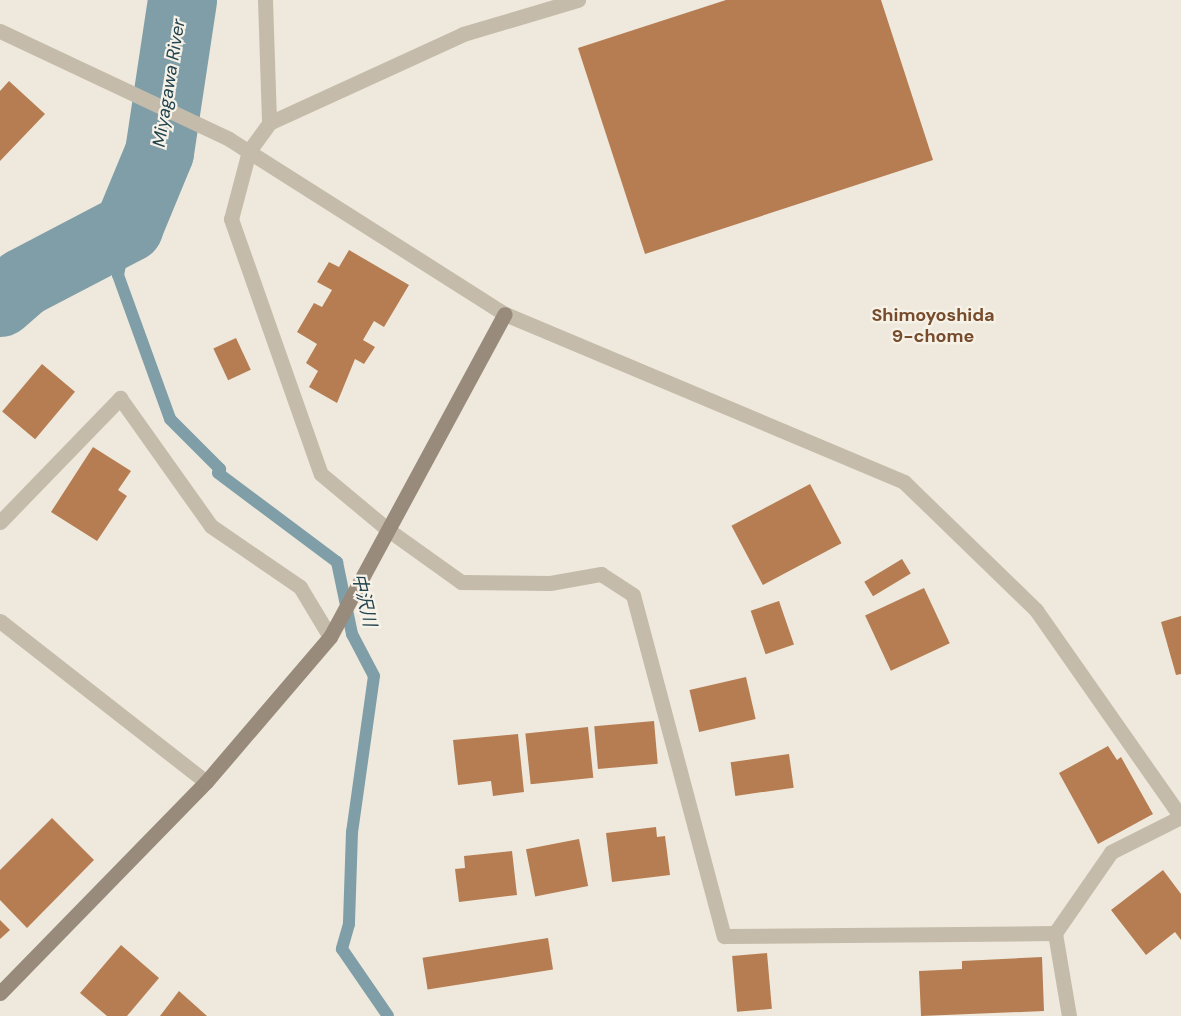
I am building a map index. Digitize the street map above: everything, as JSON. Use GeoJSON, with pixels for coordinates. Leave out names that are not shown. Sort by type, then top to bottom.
{"type":"FeatureCollection","features":[{"type":"Feature","properties":{"kind":"street"},"geometry":{"type":"LineString","coordinates":[[265,0],[269,123]]}},
{"type":"Feature","properties":{"kind":"street"},"geometry":{"type":"LineString","coordinates":[[578,0],[463,34],[269,123],[249,151],[231,219],[239,248],[321,474],[387,530],[461,582],[550,583],[601,574],[633,595],[724,936],[1055,933]]}},
{"type":"Feature","properties":{"kind":"street"},"geometry":{"type":"LineString","coordinates":[[0,31],[106,84],[229,139],[505,314],[904,482],[1036,610],[1181,817],[1111,852],[1055,933],[1069,1016]]}},
{"type":"Feature","properties":{"kind":"street"},"geometry":{"type":"LineString","coordinates":[[0,993],[206,782],[330,638],[339,616],[505,314]]}},
{"type":"Feature","properties":{"kind":"street"},"geometry":{"type":"LineString","coordinates":[[0,522],[120,398],[211,526],[300,587],[330,638]]}},
{"type":"Feature","properties":{"kind":"street"},"geometry":{"type":"LineString","coordinates":[[0,621],[206,782]]}},
{"type":"Feature","properties":{"kind":"building"},"geometry":{"type":"Polygon","coordinates":[[[726,0],[881,0],[933,160],[645,254],[578,48],[726,0]]]}},
{"type":"Feature","properties":{"kind":"building"},"geometry":{"type":"Polygon","coordinates":[[[9,81],[45,114],[0,161],[0,91],[9,81]]]}},
{"type":"Feature","properties":{"kind":"building"},"geometry":{"type":"Polygon","coordinates":[[[349,250],[409,285],[384,327],[374,321],[363,340],[375,347],[364,364],[355,359],[337,403],[309,387],[318,371],[306,363],[317,344],[297,332],[314,303],[322,307],[332,290],[317,282],[329,262],[339,267],[349,250]]]}},
{"type":"Feature","properties":{"kind":"building"},"geometry":{"type":"Polygon","coordinates":[[[236,338],[251,370],[228,380],[213,349],[236,338]]]}},
{"type":"Feature","properties":{"kind":"building"},"geometry":{"type":"Polygon","coordinates":[[[42,364],[75,392],[35,439],[2,411],[42,364]]]}},
{"type":"Feature","properties":{"kind":"building"},"geometry":{"type":"Polygon","coordinates":[[[93,447],[131,471],[118,490],[127,496],[97,541],[51,512],[93,447]]]}},
{"type":"Feature","properties":{"kind":"building"},"geometry":{"type":"Polygon","coordinates":[[[810,484],[841,543],[763,585],[731,526],[810,484]]]}},
{"type":"Feature","properties":{"kind":"building"},"geometry":{"type":"Polygon","coordinates":[[[902,559],[911,574],[873,596],[864,582],[902,559]]]}},
{"type":"Feature","properties":{"kind":"building"},"geometry":{"type":"Polygon","coordinates":[[[924,588],[950,643],[891,671],[865,615],[924,588]]]}},
{"type":"Feature","properties":{"kind":"building"},"geometry":{"type":"Polygon","coordinates":[[[779,601],[794,644],[766,654],[751,611],[779,601]]]}},
{"type":"Feature","properties":{"kind":"building"},"geometry":{"type":"Polygon","coordinates":[[[1181,616],[1181,674],[1176,675],[1161,622],[1181,616]]]}},
{"type":"Feature","properties":{"kind":"building"},"geometry":{"type":"Polygon","coordinates":[[[746,677],[756,719],[699,732],[689,690],[746,677]]]}},
{"type":"Feature","properties":{"kind":"building"},"geometry":{"type":"Polygon","coordinates":[[[654,721],[658,764],[598,769],[594,726],[654,721]]]}},
{"type":"Feature","properties":{"kind":"building"},"geometry":{"type":"Polygon","coordinates":[[[588,727],[593,778],[531,784],[525,734],[588,727]]]}},
{"type":"Feature","properties":{"kind":"building"},"geometry":{"type":"Polygon","coordinates":[[[518,734],[524,792],[493,796],[491,781],[458,785],[453,740],[518,734]]]}},
{"type":"Feature","properties":{"kind":"building"},"geometry":{"type":"Polygon","coordinates":[[[1108,746],[1117,760],[1121,757],[1153,814],[1098,844],[1059,773],[1108,746]]]}},
{"type":"Feature","properties":{"kind":"building"},"geometry":{"type":"Polygon","coordinates":[[[789,754],[794,788],[735,796],[731,762],[789,754]]]}},
{"type":"Feature","properties":{"kind":"building"},"geometry":{"type":"Polygon","coordinates":[[[52,818],[94,860],[27,928],[0,900],[0,870],[52,818]]]}},
{"type":"Feature","properties":{"kind":"building"},"geometry":{"type":"Polygon","coordinates":[[[656,827],[657,837],[665,836],[670,875],[612,882],[606,833],[656,827]]]}},
{"type":"Feature","properties":{"kind":"building"},"geometry":{"type":"Polygon","coordinates":[[[579,839],[588,886],[535,896],[526,849],[579,839]]]}},
{"type":"Feature","properties":{"kind":"building"},"geometry":{"type":"Polygon","coordinates":[[[512,851],[517,895],[459,902],[455,869],[465,868],[464,856],[512,851]]]}},
{"type":"Feature","properties":{"kind":"building"},"geometry":{"type":"Polygon","coordinates":[[[1163,870],[1181,894],[1181,940],[1175,932],[1146,955],[1111,910],[1163,870]]]}},
{"type":"Feature","properties":{"kind":"building"},"geometry":{"type":"Polygon","coordinates":[[[0,920],[10,930],[0,939],[0,920]]]}},
{"type":"Feature","properties":{"kind":"building"},"geometry":{"type":"Polygon","coordinates":[[[548,938],[553,970],[428,989],[423,958],[548,938]]]}},
{"type":"Feature","properties":{"kind":"building"},"geometry":{"type":"Polygon","coordinates":[[[121,945],[159,978],[127,1016],[107,1016],[80,993],[121,945]]]}},
{"type":"Feature","properties":{"kind":"building"},"geometry":{"type":"Polygon","coordinates":[[[767,953],[772,1009],[737,1012],[732,956],[767,953]]]}},
{"type":"Feature","properties":{"kind":"building"},"geometry":{"type":"Polygon","coordinates":[[[1042,957],[1044,1011],[921,1016],[919,971],[962,969],[962,961],[1042,957]]]}},
{"type":"Feature","properties":{"kind":"building"},"geometry":{"type":"Polygon","coordinates":[[[179,991],[207,1016],[160,1016],[179,991]]]}},
{"type":"Feature","properties":{"kind":"waterway","name":"Miyagawa River"},"geometry":{"type":"LineString","coordinates":[[0,302],[23,282],[128,227],[159,152],[182,0]]}},
{"type":"Feature","properties":{"kind":"waterway","name":"中沢川"},"geometry":{"type":"LineString","coordinates":[[128,227],[118,275],[170,419],[220,469],[218,473],[337,562],[352,634],[374,676],[352,832],[349,924],[342,949],[388,1016]]}},
{"type":"Feature","properties":{"kind":"district","name":"Shimoyoshida 9-chome"},"geometry":{"type":"Point","coordinates":[933,326]}}]}
